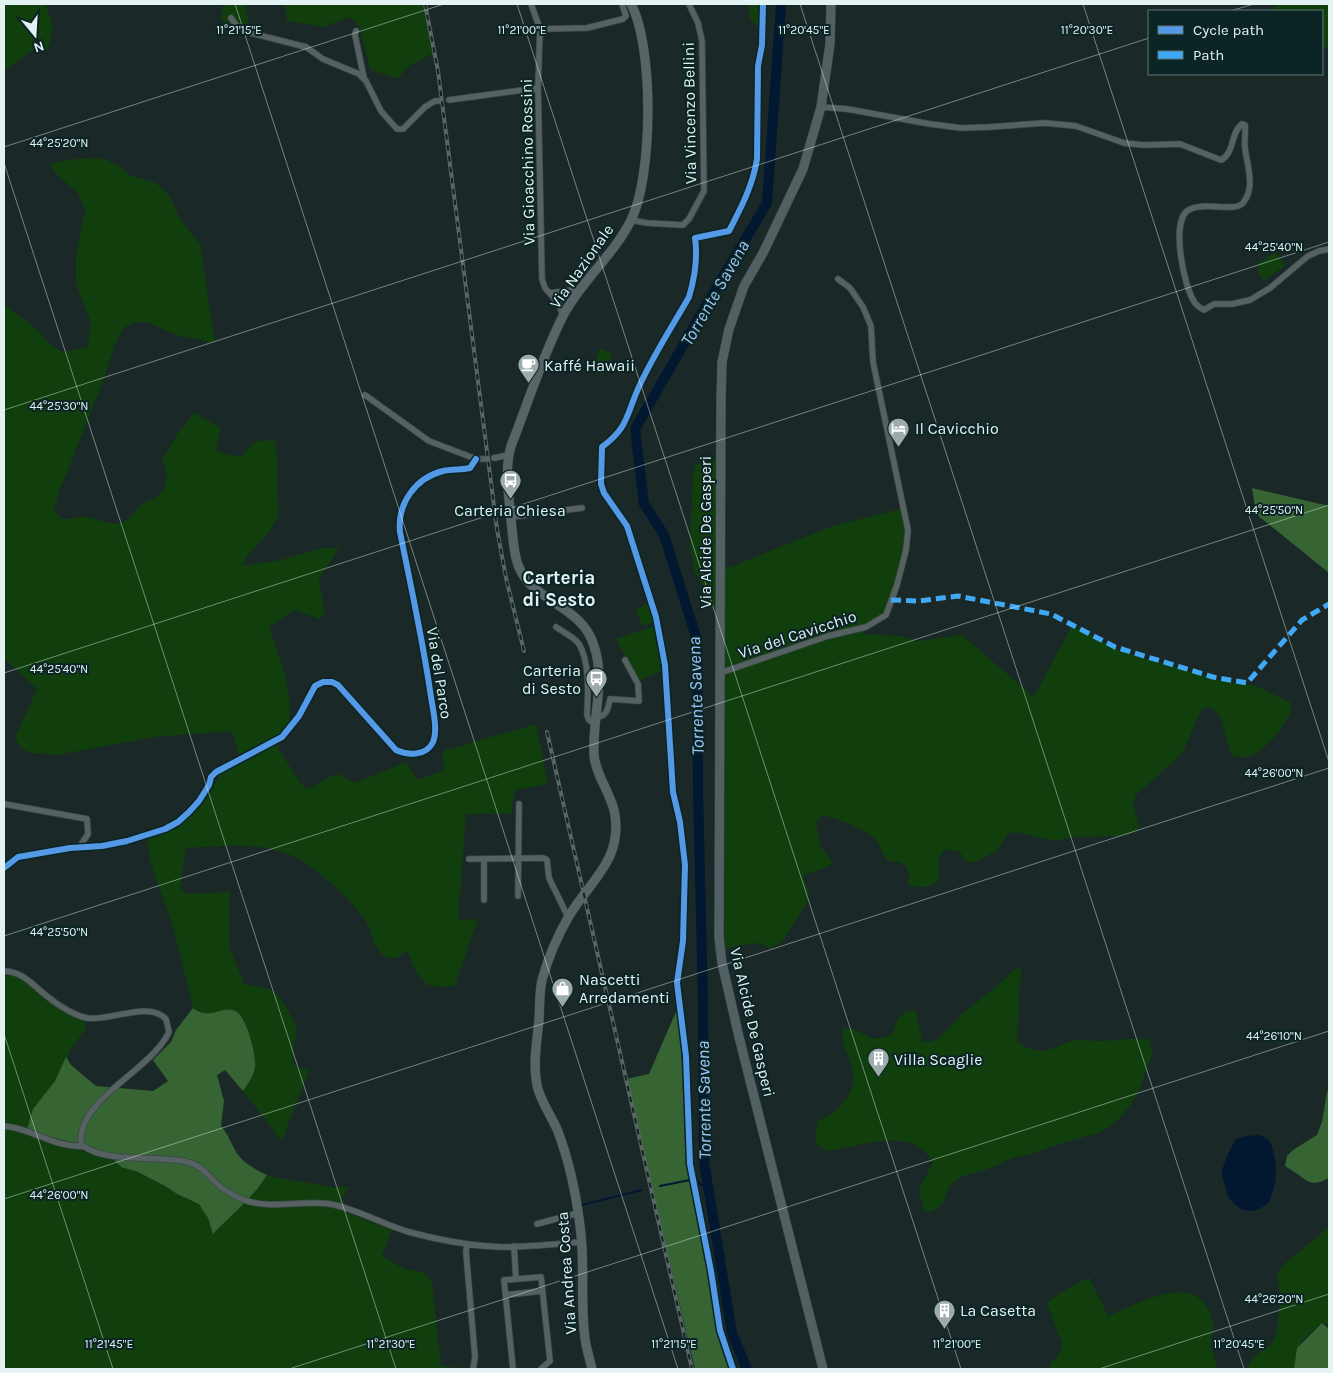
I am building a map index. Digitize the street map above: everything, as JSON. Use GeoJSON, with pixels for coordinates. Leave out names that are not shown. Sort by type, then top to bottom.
{"type":"FeatureCollection","features":[{"type":"Feature","properties":{"kind":"main road","name":"Via Nazionale"},"geometry":{"type":"LineString","coordinates":[[594,756],[599,672],[598,658],[591,638],[580,621],[525,579],[515,557],[508,455],[563,316],[620,238],[631,220],[642,187],[646,155],[647,94],[644,46],[641,30],[631,4]]}},
{"type":"Feature","properties":{"kind":"main road","name":"Via Alcide De Gasperi"},"geometry":{"type":"LineString","coordinates":[[822,1369],[722,963],[718,902],[722,362],[729,329],[744,286],[763,253],[803,169],[821,107],[830,44],[831,4]]}},
{"type":"Feature","properties":{"kind":"main road","name":"Via Andrea Costa"},"geometry":{"type":"LineString","coordinates":[[592,1369],[586,1346],[584,1327],[582,1242],[578,1213],[564,1148],[556,1126],[540,1094],[535,1074],[542,982],[548,960],[568,917],[600,875],[612,852],[615,840],[615,813],[597,769],[594,756]]}},
{"type":"Feature","properties":{"kind":"street"},"geometry":{"type":"LineString","coordinates":[[530,4],[540,29],[587,28],[623,19],[626,16],[622,4]]}},
{"type":"Feature","properties":{"kind":"street","name":"Via Vincenzo Bellini"},"geometry":{"type":"LineString","coordinates":[[631,220],[684,225],[704,191],[702,41],[698,23],[689,4]]}},
{"type":"Feature","properties":{"kind":"street"},"geometry":{"type":"LineString","coordinates":[[231,18],[237,26],[251,33],[306,47],[323,59],[364,78]]}},
{"type":"Feature","properties":{"kind":"street","name":"Via Gioacchino Rossini"},"geometry":{"type":"LineString","coordinates":[[540,29],[538,88],[542,279],[543,285],[556,300],[563,316]]}},
{"type":"Feature","properties":{"kind":"street"},"geometry":{"type":"LineString","coordinates":[[356,31],[355,35],[364,78],[378,106],[397,129],[402,129],[429,104],[439,101]]}},
{"type":"Feature","properties":{"kind":"street"},"geometry":{"type":"LineString","coordinates":[[449,100],[538,88]]}},
{"type":"Feature","properties":{"kind":"street"},"geometry":{"type":"LineString","coordinates":[[821,107],[847,109],[961,128],[1045,123],[1076,126],[1124,143],[1144,145],[1180,144],[1221,160],[1229,154],[1237,128],[1242,124],[1246,125],[1244,146],[1251,180],[1248,194],[1242,205],[1235,208],[1207,206],[1194,208],[1185,213],[1182,220],[1179,235],[1182,264],[1185,279],[1196,304],[1204,310],[1214,304],[1232,304],[1250,300],[1270,288],[1308,256],[1318,251],[1329,249]]}},
{"type":"Feature","properties":{"kind":"street","name":"Via del Cavicchio"},"geometry":{"type":"LineString","coordinates":[[720,673],[828,636],[866,627],[886,614],[897,585],[906,550],[908,530],[873,362],[871,326],[864,307],[850,288],[838,279]]}},
{"type":"Feature","properties":{"kind":"street"},"geometry":{"type":"LineString","coordinates":[[550,293],[581,289]]}},
{"type":"Feature","properties":{"kind":"street"},"geometry":{"type":"LineString","coordinates":[[559,293],[572,302]]}},
{"type":"Feature","properties":{"kind":"street"},"geometry":{"type":"LineString","coordinates":[[556,300],[572,302]]}},
{"type":"Feature","properties":{"kind":"street"},"geometry":{"type":"LineString","coordinates":[[365,395],[420,436],[439,446],[476,459]]}},
{"type":"Feature","properties":{"kind":"street"},"geometry":{"type":"LineString","coordinates":[[494,458],[508,455]]}},
{"type":"Feature","properties":{"kind":"street","name":"Via del Parco"},"geometry":{"type":"LineString","coordinates":[[4,868],[18,856],[102,846],[127,841],[152,834],[178,822],[199,801],[216,772],[282,737],[299,716],[315,686],[323,682],[332,682],[338,685],[396,750],[405,754],[416,754],[429,748],[433,742],[434,720],[422,638],[400,532],[399,516],[407,496],[419,484],[441,472],[470,468],[476,459],[484,459]]}},
{"type":"Feature","properties":{"kind":"street"},"geometry":{"type":"LineString","coordinates":[[511,517],[582,508]]}},
{"type":"Feature","properties":{"kind":"street","name":"Via Nazionale"},"geometry":{"type":"LineString","coordinates":[[556,627],[575,640],[581,650],[588,676],[587,715],[589,720],[595,720]]}},
{"type":"Feature","properties":{"kind":"street"},"geometry":{"type":"LineString","coordinates":[[595,720],[606,712],[610,699],[639,701],[638,684],[625,660]]}},
{"type":"Feature","properties":{"kind":"street"},"geometry":{"type":"LineString","coordinates":[[4,804],[87,819],[88,834],[79,848]]}},
{"type":"Feature","properties":{"kind":"street"},"geometry":{"type":"LineString","coordinates":[[518,896],[519,804]]}},
{"type":"Feature","properties":{"kind":"street"},"geometry":{"type":"LineString","coordinates":[[470,859],[543,858],[547,860],[549,878],[568,917]]}},
{"type":"Feature","properties":{"kind":"street"},"geometry":{"type":"LineString","coordinates":[[484,859],[484,900]]}},
{"type":"Feature","properties":{"kind":"street"},"geometry":{"type":"LineString","coordinates":[[4,971],[25,977],[44,994],[75,1014],[95,1019],[143,1012],[157,1014],[166,1019],[169,1032],[161,1045],[102,1098],[90,1114],[80,1138],[83,1146]]}},
{"type":"Feature","properties":{"kind":"street"},"geometry":{"type":"LineString","coordinates":[[4,1126],[53,1142],[83,1146],[94,1152],[112,1156],[190,1162],[198,1166],[228,1192],[254,1203],[273,1205],[331,1204],[408,1231],[467,1244],[514,1246],[582,1242]]}},
{"type":"Feature","properties":{"kind":"street"},"geometry":{"type":"LineString","coordinates":[[537,1224],[578,1213]]}},
{"type":"Feature","properties":{"kind":"street"},"geometry":{"type":"LineString","coordinates":[[567,1217],[568,1243]]}},
{"type":"Feature","properties":{"kind":"street"},"geometry":{"type":"LineString","coordinates":[[467,1244],[466,1252],[475,1357],[474,1369]]}},
{"type":"Feature","properties":{"kind":"street"},"geometry":{"type":"LineString","coordinates":[[514,1246],[516,1279]]}},
{"type":"Feature","properties":{"kind":"street"},"geometry":{"type":"LineString","coordinates":[[513,1369],[504,1280],[541,1277],[550,1360],[541,1369]]}},
{"type":"Feature","properties":{"kind":"street"},"geometry":{"type":"LineString","coordinates":[[506,1295],[542,1291]]}},
{"type":"Feature","properties":{"kind":"green space"},"geometry":{"type":"Polygon","coordinates":[[[4,4],[45,4],[50,17],[52,32],[47,51],[39,48],[31,51],[4,71],[4,4]]]}},
{"type":"Feature","properties":{"kind":"green space"},"geometry":{"type":"Polygon","coordinates":[[[223,4],[246,4],[249,31],[232,28],[221,19],[223,4]]]}},
{"type":"Feature","properties":{"kind":"green space"},"geometry":{"type":"Polygon","coordinates":[[[285,4],[424,4],[437,59],[429,55],[410,65],[397,79],[370,69],[359,26],[350,17],[323,27],[287,21],[285,4]]]}},
{"type":"Feature","properties":{"kind":"green space"},"geometry":{"type":"Polygon","coordinates":[[[749,4],[767,4],[761,29],[750,19],[749,4]]]}},
{"type":"Feature","properties":{"kind":"green space"},"geometry":{"type":"Polygon","coordinates":[[[1278,4],[1329,4],[1329,47],[1323,49],[1323,10],[1271,10],[1278,4]]]}},
{"type":"Feature","properties":{"kind":"green space"},"geometry":{"type":"Polygon","coordinates":[[[94,158],[107,160],[130,175],[156,183],[169,195],[180,219],[200,244],[215,343],[177,335],[146,322],[133,323],[125,327],[116,342],[100,389],[59,492],[54,510],[63,519],[88,517],[116,524],[127,520],[141,505],[155,498],[163,490],[166,481],[166,471],[162,461],[177,434],[194,413],[221,428],[216,450],[229,455],[243,456],[256,442],[265,440],[276,441],[279,516],[269,532],[247,556],[242,566],[281,560],[322,548],[339,548],[319,579],[325,612],[320,619],[294,610],[269,627],[285,673],[290,705],[289,725],[279,740],[278,748],[301,784],[308,789],[331,776],[339,774],[355,783],[406,762],[417,780],[444,770],[443,751],[536,724],[548,784],[515,790],[511,814],[466,814],[458,920],[478,919],[455,985],[447,987],[427,985],[415,971],[407,951],[396,958],[382,955],[375,945],[367,923],[353,905],[324,877],[295,857],[282,852],[255,847],[186,848],[180,888],[186,894],[230,892],[230,948],[244,984],[270,989],[280,997],[296,1025],[292,1062],[297,1068],[309,1070],[282,1141],[243,1091],[252,1078],[255,1063],[253,1048],[244,1019],[227,1009],[206,1014],[193,1008],[173,927],[150,861],[147,837],[170,830],[186,821],[207,797],[221,773],[227,767],[241,761],[231,731],[154,737],[56,755],[33,753],[21,749],[15,738],[37,689],[4,658],[4,304],[37,329],[49,344],[62,352],[88,347],[90,320],[76,284],[76,255],[85,210],[78,193],[57,175],[49,164],[75,159],[94,158]]]}},
{"type":"Feature","properties":{"kind":"green space"},"geometry":{"type":"Polygon","coordinates":[[[1276,252],[1285,266],[1263,281],[1257,269],[1259,267],[1257,264],[1276,252]]]}},
{"type":"Feature","properties":{"kind":"green space"},"geometry":{"type":"Polygon","coordinates":[[[600,348],[613,354],[603,375],[591,370],[600,348]]]}},
{"type":"Feature","properties":{"kind":"green space"},"geometry":{"type":"Polygon","coordinates":[[[721,457],[723,566],[731,567],[836,525],[901,509],[907,539],[892,605],[862,634],[901,636],[917,641],[962,635],[1034,697],[1072,625],[1116,649],[1136,656],[1222,681],[1254,685],[1290,702],[1291,710],[1289,716],[1275,736],[1263,748],[1252,755],[1240,757],[1232,755],[1219,715],[1210,707],[1201,710],[1184,750],[1136,795],[1133,804],[1139,826],[1135,832],[1120,836],[1074,837],[1053,841],[1016,832],[1008,834],[997,851],[975,862],[965,861],[960,852],[946,849],[940,859],[940,879],[929,886],[908,885],[909,874],[906,867],[899,862],[888,861],[874,838],[848,824],[821,816],[816,823],[820,845],[833,863],[803,876],[809,892],[807,903],[782,942],[770,948],[759,943],[736,946],[714,952],[718,845],[719,616],[694,570],[690,546],[695,465],[721,457]]]}},
{"type":"Feature","properties":{"kind":"green space"},"geometry":{"type":"Polygon","coordinates":[[[1252,488],[1329,506],[1329,573],[1256,514],[1252,488]]]}},
{"type":"Feature","properties":{"kind":"green space"},"geometry":{"type":"Polygon","coordinates":[[[650,602],[655,622],[643,626],[635,610],[650,602]]]}},
{"type":"Feature","properties":{"kind":"green space"},"geometry":{"type":"Polygon","coordinates":[[[657,625],[664,670],[639,681],[616,639],[657,625]]]}},
{"type":"Feature","properties":{"kind":"green space"},"geometry":{"type":"Polygon","coordinates":[[[1015,969],[1021,969],[1017,1041],[1026,1047],[1036,1050],[1051,1049],[1075,1040],[1149,1040],[1152,1054],[1143,1081],[1131,1104],[1113,1124],[1103,1131],[1029,1155],[1012,1158],[988,1169],[963,1177],[952,1184],[942,1204],[928,1212],[923,1209],[919,1189],[933,1162],[923,1150],[912,1144],[898,1141],[869,1143],[827,1151],[815,1143],[817,1122],[835,1111],[848,1097],[851,1089],[853,1080],[852,1069],[843,1039],[843,1028],[853,1029],[873,1039],[885,1037],[893,1033],[898,1019],[906,1011],[916,1010],[922,1041],[929,1042],[938,1039],[963,1013],[1015,969]]]}},
{"type":"Feature","properties":{"kind":"green space"},"geometry":{"type":"Polygon","coordinates":[[[4,973],[22,976],[83,1019],[87,1027],[72,1047],[55,1081],[45,1095],[34,1132],[101,1151],[121,1167],[138,1172],[177,1194],[200,1204],[208,1218],[213,1234],[249,1199],[267,1175],[333,1187],[349,1187],[341,1199],[345,1212],[392,1230],[382,1255],[401,1267],[422,1272],[432,1282],[441,1366],[469,1369],[4,1369],[4,973]]]}},
{"type":"Feature","properties":{"kind":"green space"},"geometry":{"type":"Polygon","coordinates":[[[678,1007],[683,1080],[688,1117],[688,1158],[691,1179],[722,1335],[733,1369],[695,1369],[626,1079],[649,1074],[678,1007]]]}},
{"type":"Feature","properties":{"kind":"green space"},"geometry":{"type":"Polygon","coordinates":[[[193,1008],[205,1013],[232,1010],[237,1012],[244,1021],[253,1046],[254,1070],[243,1091],[225,1070],[217,1075],[224,1101],[221,1126],[241,1158],[267,1175],[249,1199],[213,1234],[208,1218],[199,1204],[138,1172],[121,1167],[101,1151],[27,1130],[33,1109],[55,1081],[66,1057],[71,1065],[96,1086],[153,1091],[168,1081],[153,1060],[171,1042],[176,1030],[193,1008]]]}},
{"type":"Feature","properties":{"kind":"green space"},"geometry":{"type":"Polygon","coordinates":[[[1329,1088],[1329,1178],[1313,1183],[1285,1166],[1287,1156],[1293,1150],[1317,1135],[1322,1122],[1329,1088]]]}},
{"type":"Feature","properties":{"kind":"green space"},"geometry":{"type":"Polygon","coordinates":[[[1329,1227],[1329,1324],[1322,1323],[1302,1340],[1294,1369],[1246,1369],[1258,1353],[1270,1345],[1277,1330],[1279,1289],[1277,1274],[1282,1266],[1329,1227]]]}},
{"type":"Feature","properties":{"kind":"green space"},"geometry":{"type":"Polygon","coordinates":[[[1089,1277],[1108,1316],[1169,1293],[1184,1293],[1197,1296],[1207,1306],[1213,1324],[1212,1344],[1218,1369],[1051,1369],[1049,1364],[1057,1358],[1062,1344],[1047,1303],[1060,1293],[1089,1277]]]}},
{"type":"Feature","properties":{"kind":"green space"},"geometry":{"type":"Polygon","coordinates":[[[1322,1323],[1329,1329],[1329,1369],[1294,1369],[1297,1348],[1322,1323]]]}},
{"type":"Feature","properties":{"kind":"water"},"geometry":{"type":"Polygon","coordinates":[[[1260,1135],[1270,1141],[1275,1163],[1276,1179],[1269,1201],[1257,1210],[1251,1211],[1240,1208],[1232,1202],[1222,1177],[1222,1171],[1236,1139],[1260,1135]]]}},
{"type":"Feature","properties":{"kind":"waterway","name":"Torrente Savena"},"geometry":{"type":"LineString","coordinates":[[747,1369],[732,1333],[704,1162],[697,640],[664,535],[644,504],[635,429],[767,203],[781,4]]}},
{"type":"Feature","properties":{"kind":"waterway"},"geometry":{"type":"LineString","coordinates":[[660,1186],[695,1179],[709,1191]]}},
{"type":"Feature","properties":{"kind":"waterway"},"geometry":{"type":"LineString","coordinates":[[582,1205],[642,1190]]}},
{"type":"Feature","properties":{"kind":"railway"},"geometry":{"type":"LineString","coordinates":[[425,4],[438,71],[497,529],[506,578],[524,651]]}},
{"type":"Feature","properties":{"kind":"railway"},"geometry":{"type":"LineString","coordinates":[[547,732],[692,1369]]}},
{"type":"Feature","properties":{"kind":"marked path"},"geometry":{"type":"LineString","coordinates":[[891,600],[919,601],[958,596],[1051,614],[1115,647],[1213,677],[1247,683],[1302,620],[1329,604]]}},
{"type":"Feature","properties":{"kind":"cycle path"},"geometry":{"type":"LineString","coordinates":[[733,1369],[720,1330],[711,1271],[690,1164],[686,1056],[677,983],[683,941],[685,865],[680,822],[673,792],[665,665],[656,617],[627,526],[604,493],[601,484],[602,447],[622,427],[649,365],[689,297],[695,268],[695,238],[729,231],[750,187],[757,159],[758,66],[762,45],[763,4]]}},
{"type":"Feature","properties":{"kind":"cycle path"},"geometry":{"type":"LineString","coordinates":[[4,868],[18,857],[127,841],[165,829],[178,822],[199,801],[209,785],[211,777],[216,772],[282,737],[299,716],[315,686],[323,682],[332,682],[338,685],[396,750],[416,754],[430,747],[434,737],[434,714],[421,635],[400,532],[400,522],[405,502],[416,486],[433,474],[470,468],[476,459]]}},
{"type":"Feature","properties":{"kind":"place","name":"Kaffé Hawaii"},"geometry":{"type":"Point","coordinates":[528,384]}},
{"type":"Feature","properties":{"kind":"place","name":"Il Cavicchio"},"geometry":{"type":"Point","coordinates":[899,447]}},
{"type":"Feature","properties":{"kind":"place","name":"Carteria Chiesa"},"geometry":{"type":"Point","coordinates":[510,500]}},
{"type":"Feature","properties":{"kind":"place","name":"Carteria di Sesto"},"geometry":{"type":"Point","coordinates":[597,698]}},
{"type":"Feature","properties":{"kind":"place","name":"Nascetti Arredamenti"},"geometry":{"type":"Point","coordinates":[563,1007]}},
{"type":"Feature","properties":{"kind":"place","name":"Villa Scaglie"},"geometry":{"type":"Point","coordinates":[878,1078]}},
{"type":"Feature","properties":{"kind":"place","name":"La Casetta"},"geometry":{"type":"Point","coordinates":[944,1329]}},
{"type":"Feature","properties":{"kind":"district","name":"Carteria di Sesto"},"geometry":{"type":"Point","coordinates":[559,588]}}]}
